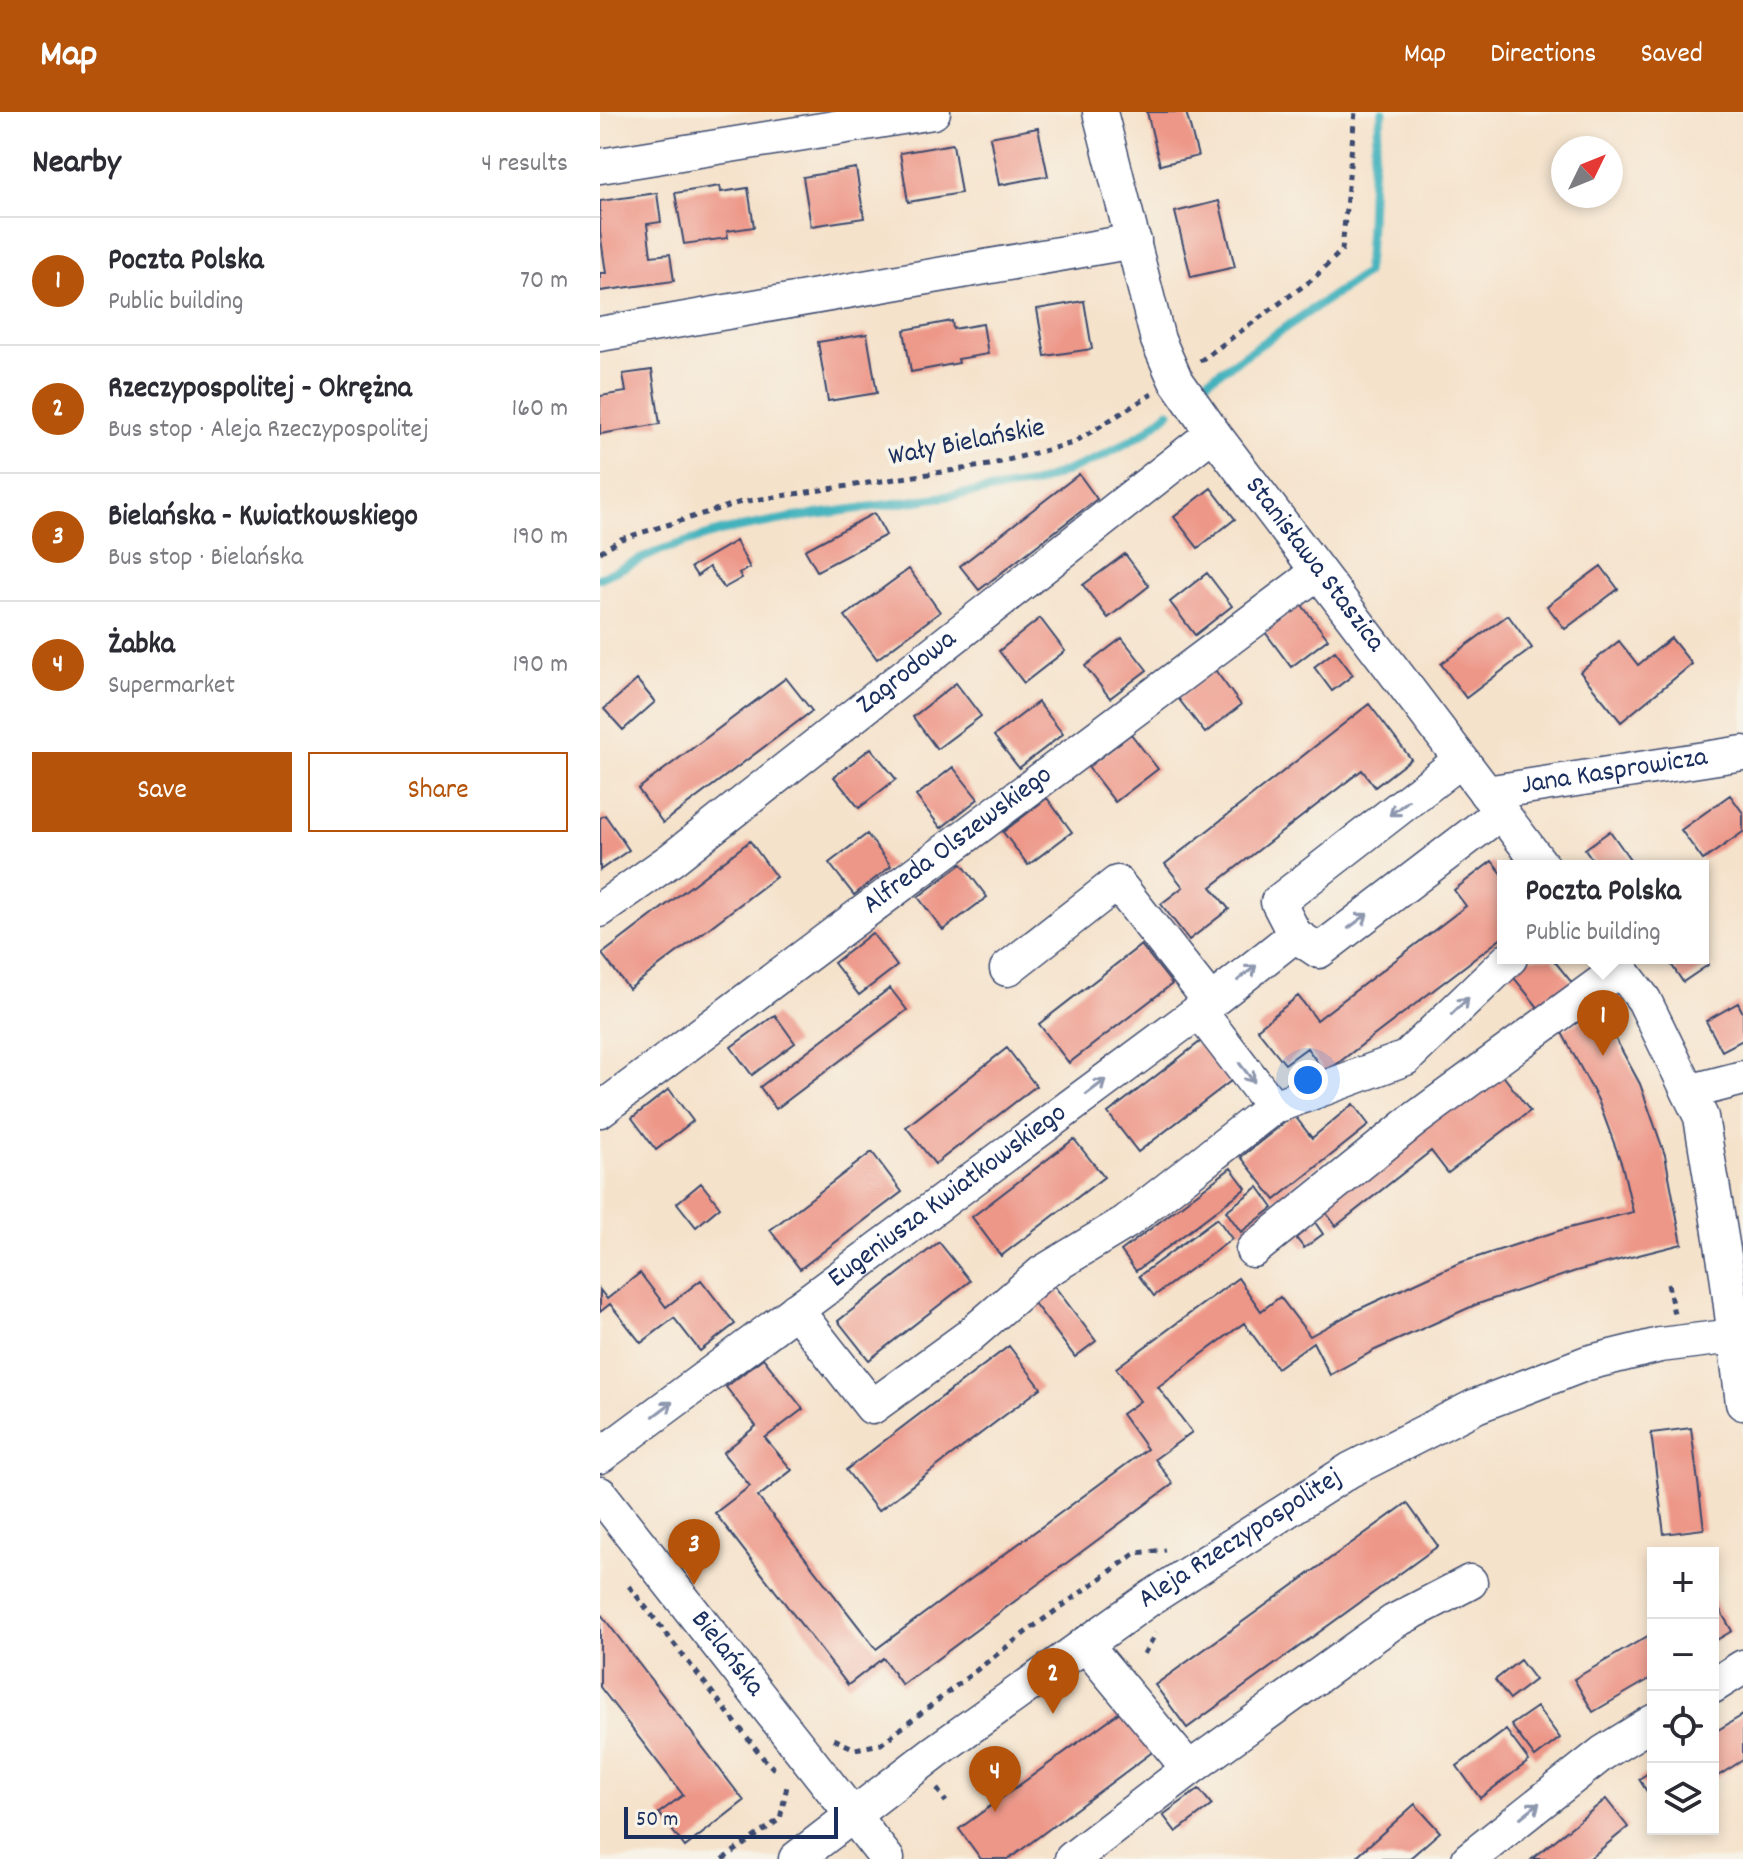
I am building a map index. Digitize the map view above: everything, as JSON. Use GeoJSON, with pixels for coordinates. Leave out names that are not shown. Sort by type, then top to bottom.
{"type":"FeatureCollection","features":[{"type":"Feature","properties":{"kind":"street"},"geometry":{"type":"LineString","coordinates":[[600,166],[933,112]]}},
{"type":"Feature","properties":{"kind":"street","name":"Stanisława Staszica"},"geometry":{"type":"LineString","coordinates":[[1100,112],[1158,340],[1175,379],[1537,860]]}},
{"type":"Feature","properties":{"kind":"street"},"geometry":{"type":"LineString","coordinates":[[600,334],[1134,241]]}},
{"type":"Feature","properties":{"kind":"street","name":"Zagrodowa"},"geometry":{"type":"LineString","coordinates":[[600,910],[684,849],[1213,433]]}},
{"type":"Feature","properties":{"kind":"street","name":"Alfreda Olszewskiego"},"geometry":{"type":"LineString","coordinates":[[600,1110],[1318,572]]}},
{"type":"Feature","properties":{"kind":"street","name":"Jana Kasprowicza"},"geometry":{"type":"LineString","coordinates":[[1494,803],[1743,753]]}},
{"type":"Feature","properties":{"kind":"street"},"geometry":{"type":"LineString","coordinates":[[1461,760],[1278,902],[1295,935],[1319,951],[1494,803]]}},
{"type":"Feature","properties":{"kind":"street"},"geometry":{"type":"LineString","coordinates":[[1007,969],[1117,883],[1273,1107]]}},
{"type":"Feature","properties":{"kind":"street","name":"Eugeniusza Kwiatkowskiego"},"geometry":{"type":"LineString","coordinates":[[600,1456],[1205,1007],[1295,935]]}},
{"type":"Feature","properties":{"kind":"street"},"geometry":{"type":"LineString","coordinates":[[796,1310],[872,1407],[968,1337],[1042,1273],[1126,1222],[1273,1107],[1406,1058],[1504,964]]}},
{"type":"Feature","properties":{"kind":"street"},"geometry":{"type":"LineString","coordinates":[[1253,1250],[1414,1120],[1616,964],[1644,1000],[1701,1117],[1738,1335],[1743,1403]]}},
{"type":"Feature","properties":{"kind":"street"},"geometry":{"type":"LineString","coordinates":[[1689,1092],[1743,1078]]}},
{"type":"Feature","properties":{"kind":"street","name":"Aleja Rzeczypospolitej"},"geometry":{"type":"LineString","coordinates":[[796,1859],[918,1764],[1085,1644],[1249,1533],[1350,1470],[1476,1406],[1587,1363],[1660,1345],[1738,1335]]}},
{"type":"Feature","properties":{"kind":"street","name":"Bielańska"},"geometry":{"type":"LineString","coordinates":[[600,1494],[887,1859]]}},
{"type":"Feature","properties":{"kind":"street"},"geometry":{"type":"LineString","coordinates":[[1072,1859],[1189,1769],[1393,1622],[1470,1582]]}},
{"type":"Feature","properties":{"kind":"street"},"geometry":{"type":"LineString","coordinates":[[1085,1644],[1189,1769]]}},
{"type":"Feature","properties":{"kind":"street"},"geometry":{"type":"LineString","coordinates":[[1719,1682],[1743,1667]]}},
{"type":"Feature","properties":{"kind":"street"},"geometry":{"type":"LineString","coordinates":[[1469,1859],[1603,1753],[1647,1726]]}},
{"type":"Feature","properties":{"kind":"path","name":"Wały Bielańskie"},"geometry":{"type":"LineString","coordinates":[[600,552],[621,539],[741,502],[989,465],[1073,443],[1175,379],[1313,279],[1342,250],[1355,112]]}},
{"type":"Feature","properties":{"kind":"path"},"geometry":{"type":"LineString","coordinates":[[831,1737],[855,1749],[881,1744],[1026,1632],[1136,1553]]}},
{"type":"Feature","properties":{"kind":"path"},"geometry":{"type":"LineString","coordinates":[[627,1583],[787,1786],[780,1819],[723,1859]]}},
{"type":"Feature","properties":{"kind":"building"},"geometry":{"type":"Polygon","coordinates":[[[1147,112],[1186,112],[1198,156],[1160,165],[1147,112]]]}},
{"type":"Feature","properties":{"kind":"building"},"geometry":{"type":"Polygon","coordinates":[[[1038,128],[1048,176],[999,185],[990,137],[1038,128]]]}},
{"type":"Feature","properties":{"kind":"building"},"geometry":{"type":"Polygon","coordinates":[[[953,144],[961,193],[908,202],[900,153],[953,144]]]}},
{"type":"Feature","properties":{"kind":"building"},"geometry":{"type":"Polygon","coordinates":[[[856,168],[864,218],[811,226],[803,177],[856,168]]]}},
{"type":"Feature","properties":{"kind":"building"},"geometry":{"type":"Polygon","coordinates":[[[720,186],[721,192],[748,188],[754,227],[727,231],[728,238],[684,244],[675,193],[720,186]]]}},
{"type":"Feature","properties":{"kind":"building"},"geometry":{"type":"Polygon","coordinates":[[[657,193],[661,222],[647,224],[651,256],[670,254],[674,281],[600,291],[600,273],[606,273],[600,232],[600,201],[657,193]]]}},
{"type":"Feature","properties":{"kind":"building"},"geometry":{"type":"Polygon","coordinates":[[[1219,201],[1235,267],[1191,277],[1175,212],[1219,201]]]}},
{"type":"Feature","properties":{"kind":"building"},"geometry":{"type":"Polygon","coordinates":[[[1084,301],[1092,349],[1045,356],[1037,309],[1084,301]]]}},
{"type":"Feature","properties":{"kind":"building"},"geometry":{"type":"Polygon","coordinates":[[[952,321],[953,329],[983,324],[988,354],[911,372],[904,330],[952,321]]]}},
{"type":"Feature","properties":{"kind":"building"},"geometry":{"type":"Polygon","coordinates":[[[867,334],[877,393],[828,401],[818,342],[867,334]]]}},
{"type":"Feature","properties":{"kind":"building"},"geometry":{"type":"Polygon","coordinates":[[[652,370],[660,424],[600,434],[600,396],[626,392],[623,374],[652,370]]]}},
{"type":"Feature","properties":{"kind":"building"},"geometry":{"type":"Polygon","coordinates":[[[1079,474],[1097,499],[979,590],[960,566],[1079,474]]]}},
{"type":"Feature","properties":{"kind":"building"},"geometry":{"type":"Polygon","coordinates":[[[1211,488],[1235,519],[1198,548],[1174,517],[1211,488]]]}},
{"type":"Feature","properties":{"kind":"building"},"geometry":{"type":"Polygon","coordinates":[[[874,513],[886,535],[817,571],[805,550],[874,513]]]}},
{"type":"Feature","properties":{"kind":"building"},"geometry":{"type":"Polygon","coordinates":[[[736,541],[750,568],[739,573],[742,578],[724,588],[709,567],[697,576],[691,567],[736,541]]]}},
{"type":"Feature","properties":{"kind":"building"},"geometry":{"type":"Polygon","coordinates":[[[1125,554],[1149,586],[1108,618],[1083,585],[1125,554]]]}},
{"type":"Feature","properties":{"kind":"building"},"geometry":{"type":"Polygon","coordinates":[[[1601,566],[1618,589],[1565,629],[1547,606],[1601,566]]]}},
{"type":"Feature","properties":{"kind":"building"},"geometry":{"type":"Polygon","coordinates":[[[909,569],[940,612],[877,659],[845,616],[909,569]]]}},
{"type":"Feature","properties":{"kind":"building"},"geometry":{"type":"Polygon","coordinates":[[[1207,573],[1232,606],[1195,635],[1170,602],[1207,573]]]}},
{"type":"Feature","properties":{"kind":"building"},"geometry":{"type":"Polygon","coordinates":[[[1301,604],[1328,639],[1291,667],[1265,632],[1301,604]]]}},
{"type":"Feature","properties":{"kind":"building"},"geometry":{"type":"Polygon","coordinates":[[[1508,615],[1532,648],[1466,698],[1441,664],[1508,615]]]}},
{"type":"Feature","properties":{"kind":"building"},"geometry":{"type":"Polygon","coordinates":[[[1040,618],[1065,651],[1024,683],[999,651],[1040,618]]]}},
{"type":"Feature","properties":{"kind":"building"},"geometry":{"type":"Polygon","coordinates":[[[1122,638],[1147,670],[1110,698],[1085,666],[1122,638]]]}},
{"type":"Feature","properties":{"kind":"building"},"geometry":{"type":"Polygon","coordinates":[[[1671,638],[1692,664],[1621,722],[1580,672],[1619,641],[1638,665],[1671,638]]]}},
{"type":"Feature","properties":{"kind":"building"},"geometry":{"type":"Polygon","coordinates":[[[1335,651],[1353,675],[1332,691],[1314,667],[1335,651]]]}},
{"type":"Feature","properties":{"kind":"building"},"geometry":{"type":"Polygon","coordinates":[[[1215,670],[1241,705],[1205,733],[1178,698],[1215,670]]]}},
{"type":"Feature","properties":{"kind":"building"},"geometry":{"type":"Polygon","coordinates":[[[786,678],[812,711],[663,823],[638,789],[786,678]]]}},
{"type":"Feature","properties":{"kind":"building"},"geometry":{"type":"Polygon","coordinates":[[[637,680],[655,702],[623,730],[604,709],[637,680]]]}},
{"type":"Feature","properties":{"kind":"building"},"geometry":{"type":"Polygon","coordinates":[[[956,683],[981,716],[937,749],[913,717],[956,683]]]}},
{"type":"Feature","properties":{"kind":"building"},"geometry":{"type":"Polygon","coordinates":[[[1038,702],[1063,734],[1019,768],[994,736],[1038,702]]]}},
{"type":"Feature","properties":{"kind":"building"},"geometry":{"type":"Polygon","coordinates":[[[1369,704],[1411,759],[1375,787],[1362,770],[1211,887],[1229,909],[1189,940],[1161,904],[1183,887],[1165,864],[1369,704]]]}},
{"type":"Feature","properties":{"kind":"building"},"geometry":{"type":"Polygon","coordinates":[[[1131,734],[1158,769],[1115,802],[1088,767],[1131,734]]]}},
{"type":"Feature","properties":{"kind":"building"},"geometry":{"type":"Polygon","coordinates":[[[871,748],[896,779],[859,808],[834,777],[871,748]]]}},
{"type":"Feature","properties":{"kind":"building"},"geometry":{"type":"Polygon","coordinates":[[[953,767],[978,799],[941,828],[916,796],[953,767]]]}},
{"type":"Feature","properties":{"kind":"building"},"geometry":{"type":"Polygon","coordinates":[[[1730,795],[1743,813],[1743,832],[1703,860],[1681,830],[1730,795]]]}},
{"type":"Feature","properties":{"kind":"building"},"geometry":{"type":"Polygon","coordinates":[[[1047,798],[1072,832],[1028,865],[1003,832],[1047,798]]]}},
{"type":"Feature","properties":{"kind":"building"},"geometry":{"type":"Polygon","coordinates":[[[605,815],[629,850],[600,870],[600,818],[605,815]]]}},
{"type":"Feature","properties":{"kind":"building"},"geometry":{"type":"Polygon","coordinates":[[[1610,831],[1631,860],[1593,860],[1585,849],[1610,831]]]}},
{"type":"Feature","properties":{"kind":"building"},"geometry":{"type":"Polygon","coordinates":[[[867,834],[891,866],[854,895],[829,863],[867,834]]]}},
{"type":"Feature","properties":{"kind":"building"},"geometry":{"type":"Polygon","coordinates":[[[750,841],[776,877],[629,989],[602,954],[750,841]]]}},
{"type":"Feature","properties":{"kind":"building"},"geometry":{"type":"Polygon","coordinates":[[[1492,861],[1497,867],[1497,942],[1325,1073],[1307,1048],[1285,1064],[1257,1029],[1298,996],[1317,1020],[1466,906],[1454,890],[1492,861]]]}},
{"type":"Feature","properties":{"kind":"building"},"geometry":{"type":"Polygon","coordinates":[[[962,864],[987,897],[943,930],[918,897],[962,864]]]}},
{"type":"Feature","properties":{"kind":"building"},"geometry":{"type":"Polygon","coordinates":[[[872,933],[897,966],[859,995],[834,963],[872,933]]]}},
{"type":"Feature","properties":{"kind":"building"},"geometry":{"type":"Polygon","coordinates":[[[1141,945],[1172,984],[1069,1063],[1039,1024],[1141,945]]]}},
{"type":"Feature","properties":{"kind":"building"},"geometry":{"type":"Polygon","coordinates":[[[1521,964],[1557,964],[1573,984],[1541,1011],[1510,973],[1521,964]]]}},
{"type":"Feature","properties":{"kind":"building"},"geometry":{"type":"Polygon","coordinates":[[[1671,964],[1707,964],[1708,965],[1683,982],[1671,964]]]}},
{"type":"Feature","properties":{"kind":"building"},"geometry":{"type":"Polygon","coordinates":[[[890,988],[907,1010],[776,1109],[760,1087],[890,988]]]}},
{"type":"Feature","properties":{"kind":"building"},"geometry":{"type":"Polygon","coordinates":[[[1738,1003],[1743,1013],[1743,1040],[1722,1051],[1706,1021],[1738,1003]]]}},
{"type":"Feature","properties":{"kind":"building"},"geometry":{"type":"Polygon","coordinates":[[[1600,1010],[1640,1084],[1665,1155],[1682,1244],[1576,1271],[1475,1305],[1375,1350],[1330,1375],[1313,1342],[1277,1368],[1244,1323],[1158,1387],[1192,1432],[1155,1459],[1173,1484],[902,1685],[883,1658],[848,1685],[715,1513],[750,1486],[723,1453],[756,1426],[726,1387],[763,1358],[803,1409],[765,1438],[792,1470],[758,1497],[876,1649],[1147,1449],[1122,1414],[1140,1401],[1116,1368],[1238,1278],[1261,1311],[1280,1297],[1310,1336],[1357,1310],[1459,1263],[1561,1230],[1633,1212],[1622,1165],[1598,1100],[1561,1031],[1600,1010]]]}},
{"type":"Feature","properties":{"kind":"building"},"geometry":{"type":"Polygon","coordinates":[[[775,1015],[795,1043],[752,1075],[731,1047],[775,1015]]]}},
{"type":"Feature","properties":{"kind":"building"},"geometry":{"type":"Polygon","coordinates":[[[1209,1035],[1240,1074],[1138,1152],[1108,1113],[1209,1035]]]}},
{"type":"Feature","properties":{"kind":"building"},"geometry":{"type":"Polygon","coordinates":[[[1007,1048],[1036,1086],[935,1164],[906,1127],[1007,1048]]]}},
{"type":"Feature","properties":{"kind":"building"},"geometry":{"type":"Polygon","coordinates":[[[1498,1069],[1530,1111],[1448,1173],[1431,1151],[1336,1226],[1321,1206],[1498,1069]]]}},
{"type":"Feature","properties":{"kind":"building"},"geometry":{"type":"Polygon","coordinates":[[[669,1089],[693,1121],[656,1150],[632,1118],[669,1089]]]}},
{"type":"Feature","properties":{"kind":"building"},"geometry":{"type":"Polygon","coordinates":[[[1353,1104],[1369,1125],[1275,1200],[1241,1157],[1294,1115],[1312,1138],[1353,1104]]]}},
{"type":"Feature","properties":{"kind":"building"},"geometry":{"type":"Polygon","coordinates":[[[1074,1139],[1104,1177],[1001,1256],[972,1217],[1074,1139]]]}},
{"type":"Feature","properties":{"kind":"building"},"geometry":{"type":"Polygon","coordinates":[[[872,1152],[902,1192],[800,1269],[770,1230],[872,1152]]]}},
{"type":"Feature","properties":{"kind":"building"},"geometry":{"type":"Polygon","coordinates":[[[1231,1168],[1246,1188],[1136,1271],[1121,1251],[1231,1168]]]}},
{"type":"Feature","properties":{"kind":"building"},"geometry":{"type":"Polygon","coordinates":[[[701,1183],[720,1207],[696,1227],[677,1203],[701,1183]]]}},
{"type":"Feature","properties":{"kind":"building"},"geometry":{"type":"Polygon","coordinates":[[[1258,1187],[1273,1208],[1241,1232],[1226,1211],[1258,1187]]]}},
{"type":"Feature","properties":{"kind":"building"},"geometry":{"type":"Polygon","coordinates":[[[1310,1215],[1323,1234],[1304,1248],[1290,1230],[1310,1215]]]}},
{"type":"Feature","properties":{"kind":"building"},"geometry":{"type":"Polygon","coordinates":[[[1217,1218],[1232,1239],[1154,1296],[1139,1276],[1217,1218]]]}},
{"type":"Feature","properties":{"kind":"building"},"geometry":{"type":"Polygon","coordinates":[[[939,1242],[970,1281],[869,1360],[838,1321],[939,1242]]]}},
{"type":"Feature","properties":{"kind":"building"},"geometry":{"type":"Polygon","coordinates":[[[640,1273],[666,1307],[701,1280],[735,1324],[700,1351],[674,1318],[641,1343],[610,1304],[600,1312],[600,1290],[607,1299],[640,1273]]]}},
{"type":"Feature","properties":{"kind":"building"},"geometry":{"type":"Polygon","coordinates":[[[1049,1279],[1096,1341],[1075,1357],[1028,1295],[1049,1279]]]}},
{"type":"Feature","properties":{"kind":"building"},"geometry":{"type":"Polygon","coordinates":[[[1009,1346],[1041,1388],[878,1511],[846,1470],[1009,1346]]]}},
{"type":"Feature","properties":{"kind":"building"},"geometry":{"type":"Polygon","coordinates":[[[1691,1428],[1704,1529],[1664,1534],[1651,1433],[1691,1428]]]}},
{"type":"Feature","properties":{"kind":"building"},"geometry":{"type":"Polygon","coordinates":[[[1407,1503],[1438,1546],[1187,1728],[1155,1685],[1407,1503]]]}},
{"type":"Feature","properties":{"kind":"building"},"geometry":{"type":"Polygon","coordinates":[[[1719,1608],[1732,1631],[1719,1639],[1719,1608]]]}},
{"type":"Feature","properties":{"kind":"building"},"geometry":{"type":"Polygon","coordinates":[[[600,1613],[744,1801],[685,1847],[659,1813],[683,1795],[600,1687],[600,1613]]]}},
{"type":"Feature","properties":{"kind":"building"},"geometry":{"type":"Polygon","coordinates":[[[1647,1636],[1647,1680],[1593,1712],[1574,1679],[1647,1636]]]}},
{"type":"Feature","properties":{"kind":"building"},"geometry":{"type":"Polygon","coordinates":[[[1520,1660],[1535,1680],[1510,1699],[1495,1680],[1520,1660]]]}},
{"type":"Feature","properties":{"kind":"building"},"geometry":{"type":"Polygon","coordinates":[[[1537,1707],[1560,1738],[1535,1757],[1511,1725],[1537,1707]]]}},
{"type":"Feature","properties":{"kind":"building"},"geometry":{"type":"Polygon","coordinates":[[[1124,1709],[1155,1750],[1009,1859],[981,1859],[959,1829],[1124,1709]]]}},
{"type":"Feature","properties":{"kind":"building"},"geometry":{"type":"Polygon","coordinates":[[[1743,1715],[1743,1760],[1719,1775],[1719,1763],[1719,1729],[1743,1715]]]}},
{"type":"Feature","properties":{"kind":"building"},"geometry":{"type":"Polygon","coordinates":[[[1506,1730],[1529,1761],[1480,1798],[1457,1766],[1506,1730]]]}},
{"type":"Feature","properties":{"kind":"building"},"geometry":{"type":"Polygon","coordinates":[[[1647,1774],[1647,1792],[1639,1779],[1647,1774]]]}},
{"type":"Feature","properties":{"kind":"building"},"geometry":{"type":"Polygon","coordinates":[[[1199,1789],[1212,1805],[1176,1832],[1163,1815],[1199,1789]]]}},
{"type":"Feature","properties":{"kind":"building"},"geometry":{"type":"Polygon","coordinates":[[[1606,1799],[1628,1827],[1589,1859],[1532,1859],[1606,1799]]]}},
{"type":"Feature","properties":{"kind":"building"},"geometry":{"type":"Polygon","coordinates":[[[1415,1804],[1440,1832],[1409,1859],[1361,1859],[1358,1855],[1415,1804]]]}},
{"type":"Feature","properties":{"kind":"waterway"},"geometry":{"type":"LineString","coordinates":[[1208,380],[1366,273],[1374,152],[1383,112]]}},
{"type":"Feature","properties":{"kind":"waterway"},"geometry":{"type":"LineString","coordinates":[[600,578],[661,550],[722,531],[791,518],[1034,484],[1099,458],[1144,433],[1169,412]]}},
{"type":"Feature","properties":{"kind":"place","name":"Poczta Polska"},"geometry":{"type":"Point","coordinates":[1603,1056]}},
{"type":"Feature","properties":{"kind":"place","name":"Bielańska - Kwiatkowskiego"},"geometry":{"type":"Point","coordinates":[694,1585]}},
{"type":"Feature","properties":{"kind":"place","name":"Rzeczypospolitej - Okrężna"},"geometry":{"type":"Point","coordinates":[1053,1714]}},
{"type":"Feature","properties":{"kind":"place","name":"Żabka"},"geometry":{"type":"Point","coordinates":[995,1812]}}]}
